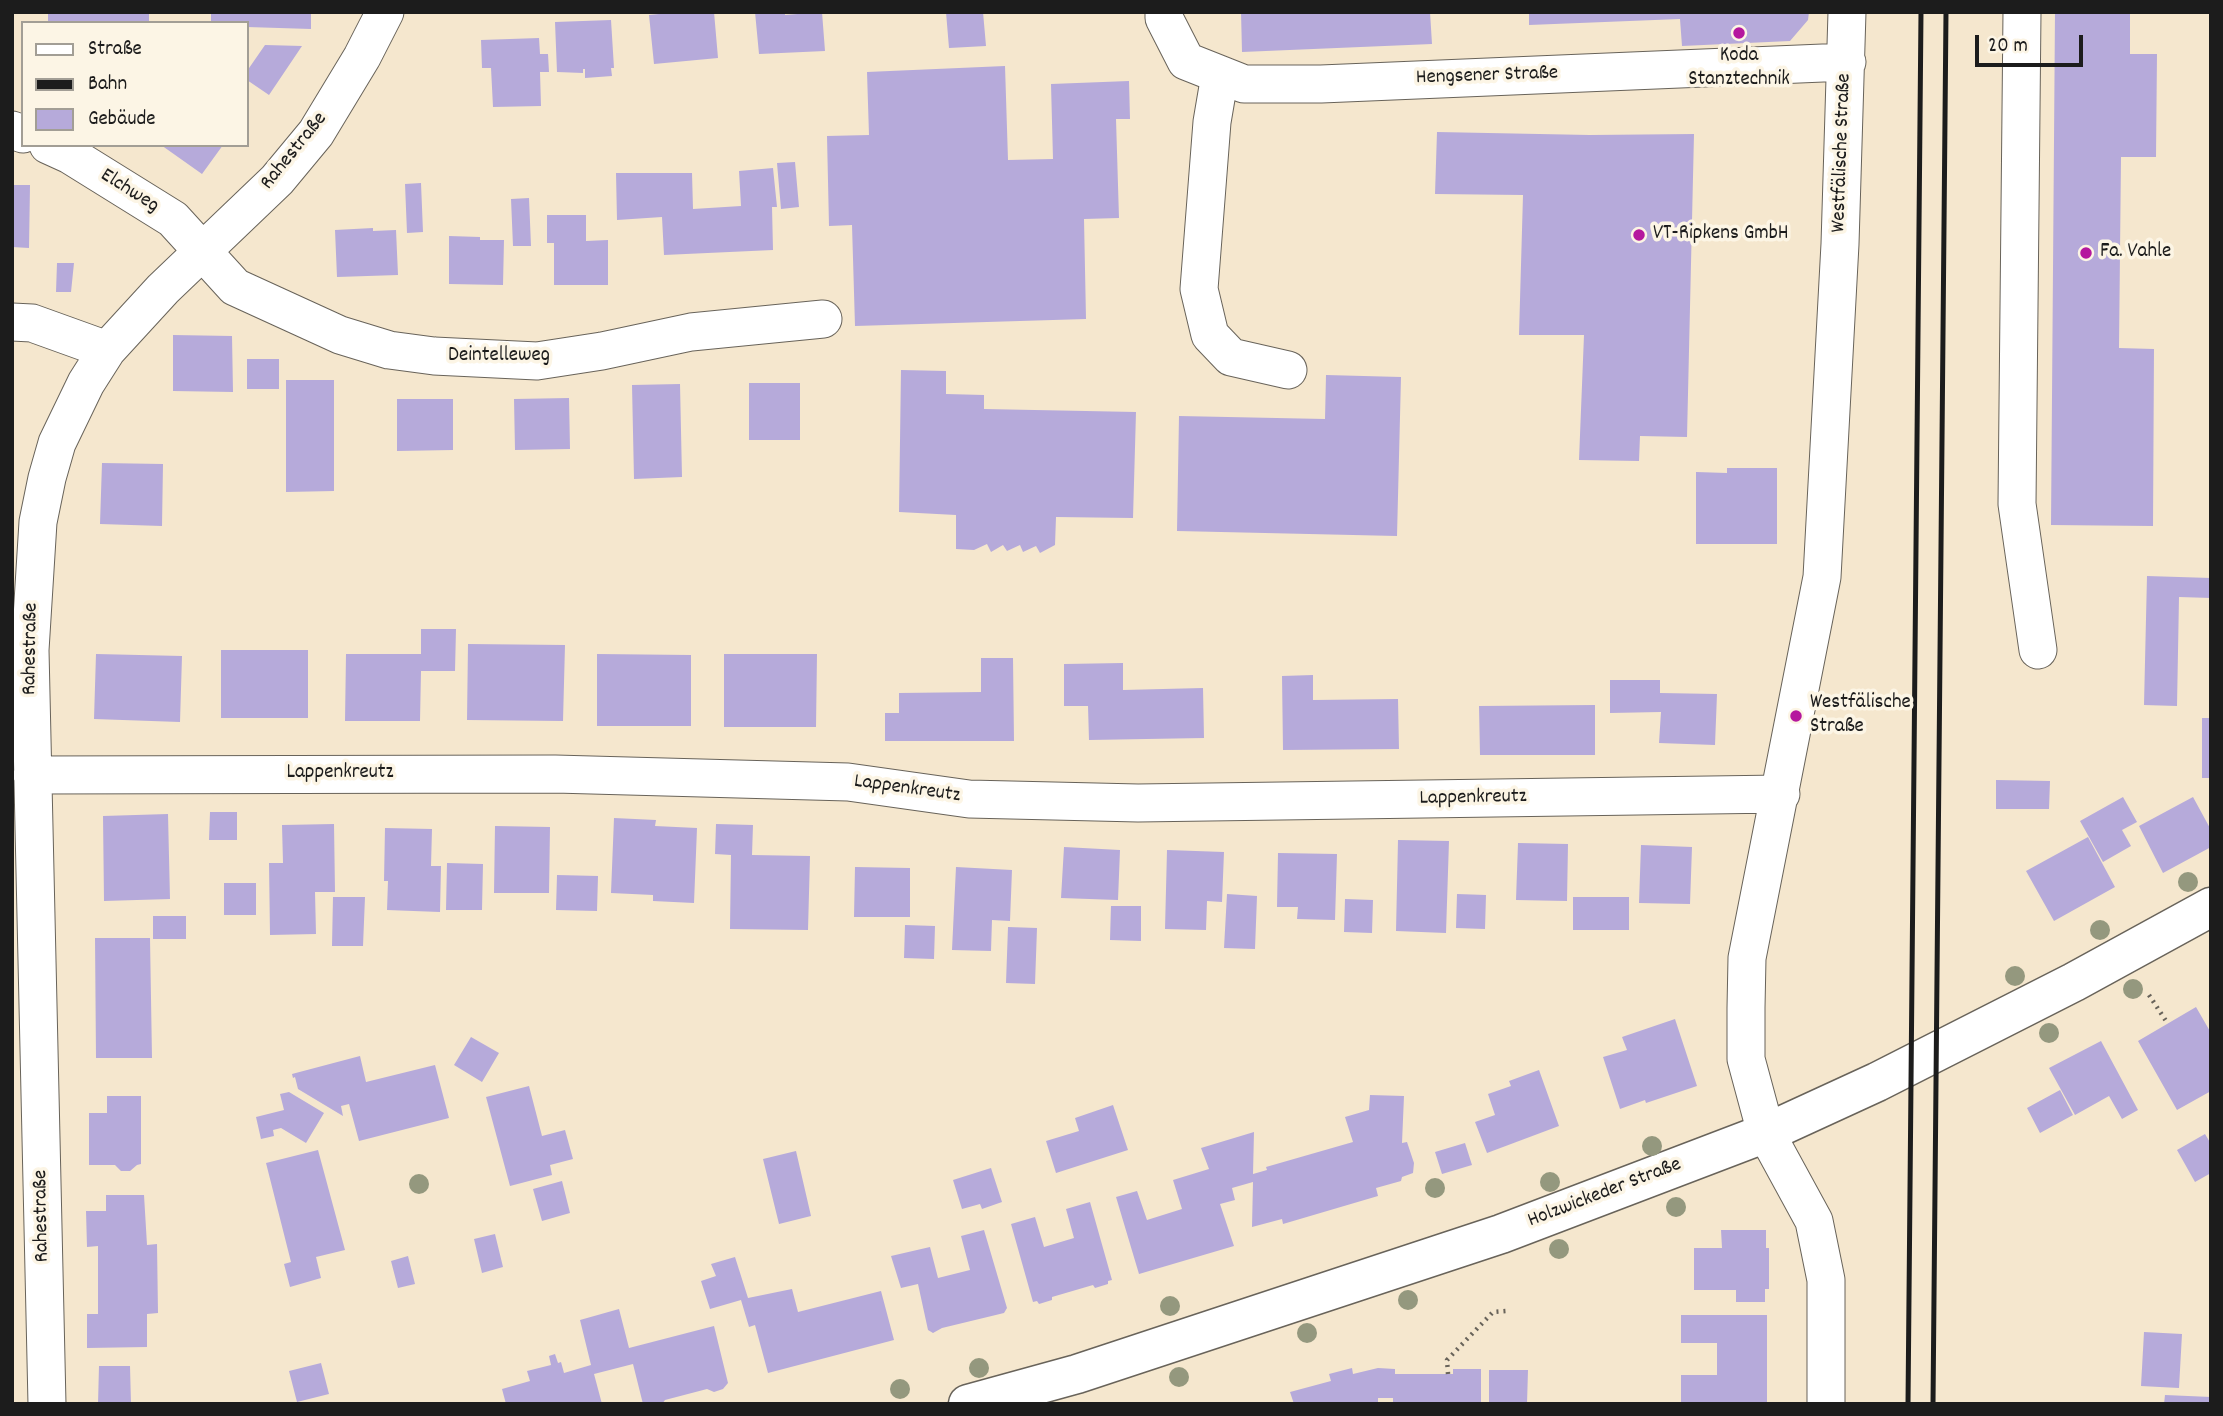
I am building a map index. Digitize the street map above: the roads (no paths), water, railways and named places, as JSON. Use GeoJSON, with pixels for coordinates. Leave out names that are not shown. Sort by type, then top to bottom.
{"type":"FeatureCollection","features":[{"type":"Feature","properties":{"kind":"main road","name":"Holzwickeder Straße"},"geometry":{"type":"LineString","coordinates":[[968,1404],[1077,1374],[1501,1234],[1766,1133],[1877,1083],[2074,982],[2211,907]]}},
{"type":"Feature","properties":{"kind":"street","name":"Rahestraße"},"geometry":{"type":"LineString","coordinates":[[47,1404],[25,1046],[33,775],[30,650],[38,522],[47,478],[57,443],[86,383],[107,350],[163,289],[277,180],[316,133],[362,57],[385,12]]}},
{"type":"Feature","properties":{"kind":"street","name":"Hengsener Straße"},"geometry":{"type":"LineString","coordinates":[[1164,12],[1164,18],[1186,61],[1244,85],[1847,62]]}},
{"type":"Feature","properties":{"kind":"street","name":"Westfälische Straße"},"geometry":{"type":"LineString","coordinates":[[1826,1404],[1826,1280],[1815,1221],[1766,1133],[1746,1059],[1747,958],[1822,577],[1840,244],[1847,12]]}},
{"type":"Feature","properties":{"kind":"street"},"geometry":{"type":"LineString","coordinates":[[2022,12],[2017,504],[2038,650]]}},
{"type":"Feature","properties":{"kind":"street"},"geometry":{"type":"LineString","coordinates":[[1220,75],[1212,122],[1199,289],[1210,335],[1231,357],[1288,370]]}},
{"type":"Feature","properties":{"kind":"street","name":"Elchweg"},"geometry":{"type":"LineString","coordinates":[[53,147],[71,155],[173,219],[202,251]]}},
{"type":"Feature","properties":{"kind":"street","name":"Deintelleweg"},"geometry":{"type":"LineString","coordinates":[[202,251],[235,287],[328,330],[389,350],[434,356],[537,361],[602,351],[691,332],[823,319]]}},
{"type":"Feature","properties":{"kind":"street"},"geometry":{"type":"LineString","coordinates":[[12,322],[32,323],[107,350]]}},
{"type":"Feature","properties":{"kind":"street","name":"Lappenkreutz"},"geometry":{"type":"LineString","coordinates":[[33,775],[583,774],[848,782],[969,799],[1138,803],[1781,793]]}},
{"type":"Feature","properties":{"kind":"railway"},"geometry":{"type":"LineString","coordinates":[[1908,1404],[1921,12]]}},
{"type":"Feature","properties":{"kind":"railway"},"geometry":{"type":"LineString","coordinates":[[1933,1404],[1946,12]]}},
{"type":"Feature","properties":{"kind":"place","name":"Koda Stanztechnik"},"geometry":{"type":"Point","coordinates":[1739,33]}},
{"type":"Feature","properties":{"kind":"place","name":"VT-Ripkens GmbH"},"geometry":{"type":"Point","coordinates":[1639,235]}},
{"type":"Feature","properties":{"kind":"place","name":"Fa. Vahle"},"geometry":{"type":"Point","coordinates":[2086,253]}},
{"type":"Feature","properties":{"kind":"place","name":"Westfälische Straße"},"geometry":{"type":"Point","coordinates":[1796,716]}}]}
